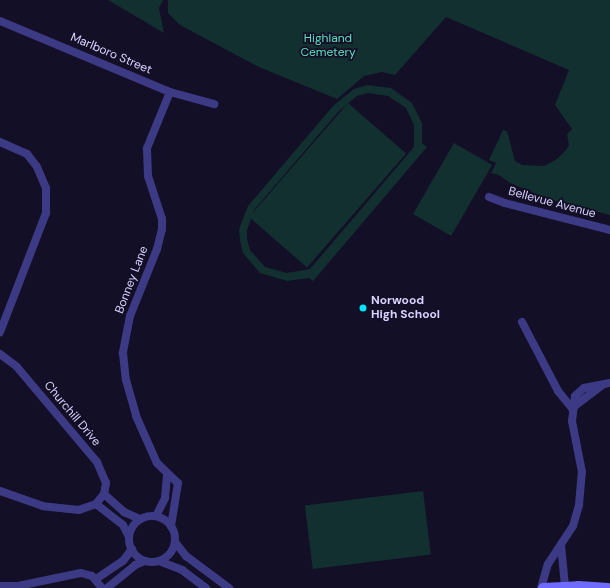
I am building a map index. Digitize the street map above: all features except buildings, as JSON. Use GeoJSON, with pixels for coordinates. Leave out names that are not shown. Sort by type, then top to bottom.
{"type":"FeatureCollection","features":[{"type":"Feature","properties":{"kind":"main road"},"geometry":{"type":"LineString","coordinates":[[542,588],[565,586],[608,588]]}},
{"type":"Feature","properties":{"kind":"street","name":"Marlboro Street"},"geometry":{"type":"LineString","coordinates":[[0,21],[170,92],[214,104]]}},
{"type":"Feature","properties":{"kind":"street","name":"Bonney Lane"},"geometry":{"type":"LineString","coordinates":[[170,92],[147,148],[148,176],[162,218],[162,229],[157,249],[130,316],[123,353],[126,380],[136,416],[157,463],[178,483],[171,526]]}},
{"type":"Feature","properties":{"kind":"street"},"geometry":{"type":"LineString","coordinates":[[0,142],[27,154],[38,167],[46,188],[46,213],[0,332]]}},
{"type":"Feature","properties":{"kind":"street","name":"Bellevue Avenue"},"geometry":{"type":"LineString","coordinates":[[489,197],[512,205],[610,230]]}},
{"type":"Feature","properties":{"kind":"street"},"geometry":{"type":"LineString","coordinates":[[522,322],[558,391],[572,408],[572,421],[582,472],[581,493],[577,516],[561,545],[548,564],[542,588]]}},
{"type":"Feature","properties":{"kind":"street","name":"Churchill Drive"},"geometry":{"type":"LineString","coordinates":[[0,354],[17,367],[101,467],[106,477],[100,499]]}},
{"type":"Feature","properties":{"kind":"street"},"geometry":{"type":"LineString","coordinates":[[572,408],[606,384]]}},
{"type":"Feature","properties":{"kind":"street"},"geometry":{"type":"LineString","coordinates":[[156,516],[165,498],[167,474]]}},
{"type":"Feature","properties":{"kind":"street"},"geometry":{"type":"LineString","coordinates":[[0,491],[54,508],[79,510],[100,499]]}},
{"type":"Feature","properties":{"kind":"street"},"geometry":{"type":"LineString","coordinates":[[100,499],[140,519],[156,516],[171,526],[175,542],[186,556],[229,588]]}},
{"type":"Feature","properties":{"kind":"street"},"geometry":{"type":"LineString","coordinates":[[100,499],[123,525],[129,537],[132,549],[145,561]]}},
{"type":"Feature","properties":{"kind":"street"},"geometry":{"type":"LineString","coordinates":[[129,537],[133,527],[140,519]]}},
{"type":"Feature","properties":{"kind":"street"},"geometry":{"type":"LineString","coordinates":[[159,561],[170,554],[175,542]]}},
{"type":"Feature","properties":{"kind":"street"},"geometry":{"type":"LineString","coordinates":[[561,545],[565,586]]}},
{"type":"Feature","properties":{"kind":"street"},"geometry":{"type":"LineString","coordinates":[[96,579],[123,561],[132,549]]}},
{"type":"Feature","properties":{"kind":"street"},"geometry":{"type":"LineString","coordinates":[[107,588],[135,565],[145,561],[159,561],[182,570],[206,588]]}},
{"type":"Feature","properties":{"kind":"street"},"geometry":{"type":"LineString","coordinates":[[0,586],[18,586],[73,574],[87,574],[96,579],[102,588]]}},
{"type":"Feature","properties":{"kind":"green space"},"geometry":{"type":"Polygon","coordinates":[[[108,0],[163,0],[159,8],[164,33],[108,0]]]}},
{"type":"Feature","properties":{"kind":"green space","name":"Highland Cemetery"},"geometry":{"type":"Polygon","coordinates":[[[168,0],[610,0],[610,215],[546,198],[510,183],[499,175],[491,173],[496,163],[489,160],[503,130],[507,131],[515,161],[522,165],[544,166],[557,159],[566,150],[569,145],[567,134],[572,129],[555,105],[569,70],[446,17],[395,75],[382,72],[364,76],[337,99],[259,67],[180,25],[168,13],[168,0]]]}},
{"type":"Feature","properties":{"kind":"green space"},"geometry":{"type":"Polygon","coordinates":[[[367,85],[391,88],[412,103],[422,123],[422,143],[427,147],[313,281],[309,278],[287,281],[260,273],[243,253],[240,240],[239,229],[248,206],[333,106],[354,89],[367,85]],[[368,93],[357,96],[339,111],[254,210],[247,230],[247,239],[250,250],[265,267],[287,273],[310,269],[414,147],[414,125],[406,108],[388,96],[368,93]]]}},
{"type":"Feature","properties":{"kind":"green space"},"geometry":{"type":"Polygon","coordinates":[[[348,103],[406,154],[307,267],[249,217],[348,103]]]}},
{"type":"Feature","properties":{"kind":"green space"},"geometry":{"type":"Polygon","coordinates":[[[454,143],[492,165],[451,236],[413,214],[454,143]]]}},
{"type":"Feature","properties":{"kind":"green space"},"geometry":{"type":"Polygon","coordinates":[[[423,491],[431,555],[313,569],[305,506],[423,491]]]}},
{"type":"Feature","properties":{"kind":"place","name":"Norwood High School"},"geometry":{"type":"Point","coordinates":[363,308]}}]}
